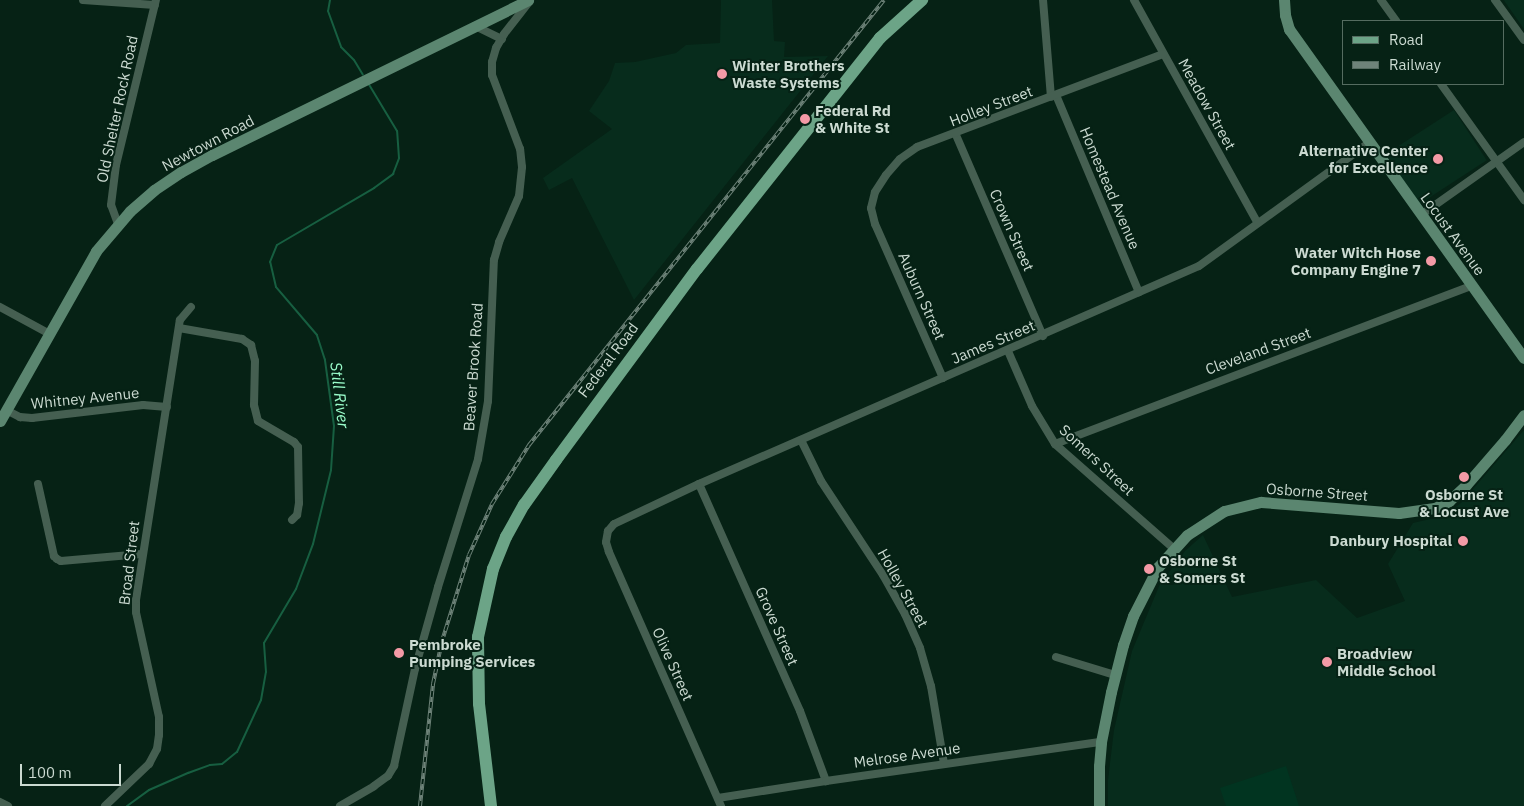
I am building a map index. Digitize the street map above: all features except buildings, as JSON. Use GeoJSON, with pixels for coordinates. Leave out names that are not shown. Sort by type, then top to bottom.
{"type":"FeatureCollection","features":[{"type":"Feature","properties":{"kind":"main road","name":"Newtown Road"},"geometry":{"type":"LineString","coordinates":[[0,422],[48,333],[96,251],[130,211],[154,190],[181,172],[529,0]]}},
{"type":"Feature","properties":{"kind":"main road","name":"Federal Road"},"geometry":{"type":"LineString","coordinates":[[491,806],[479,704],[478,637],[493,569],[506,537],[524,505],[696,269],[876,42],[922,0]]}},
{"type":"Feature","properties":{"kind":"main road","name":"Locust Avenue"},"geometry":{"type":"LineString","coordinates":[[1284,0],[1285,15],[1289,29],[1524,358]]}},
{"type":"Feature","properties":{"kind":"main road","name":"Osborne Street"},"geometry":{"type":"LineString","coordinates":[[1099,806],[1099,766],[1102,742],[1116,674],[1133,616],[1158,567],[1173,548],[1203,522],[1224,511],[1261,502],[1399,514],[1416,513],[1435,508],[1449,501],[1466,485],[1524,415]]}},
{"type":"Feature","properties":{"kind":"street"},"geometry":{"type":"LineString","coordinates":[[83,0],[155,2]]}},
{"type":"Feature","properties":{"kind":"street","name":"Beaver Brook Road"},"geometry":{"type":"LineString","coordinates":[[340,806],[388,776],[394,766],[415,669],[484,435],[488,397],[494,260],[499,242],[517,202],[522,175],[520,149],[492,75],[492,62],[502,39],[529,0]]}},
{"type":"Feature","properties":{"kind":"street","name":"Homestead Avenue"},"geometry":{"type":"LineString","coordinates":[[1043,0],[1054,96],[1139,292]]}},
{"type":"Feature","properties":{"kind":"street","name":"Meadow Street"},"geometry":{"type":"LineString","coordinates":[[1134,0],[1257,222]]}},
{"type":"Feature","properties":{"kind":"street"},"geometry":{"type":"LineString","coordinates":[[1381,0],[1395,20]]}},
{"type":"Feature","properties":{"kind":"street"},"geometry":{"type":"LineString","coordinates":[[1495,0],[1524,40]]}},
{"type":"Feature","properties":{"kind":"street","name":"Old Shelter Rock Road"},"geometry":{"type":"LineString","coordinates":[[118,224],[111,205],[116,165],[155,2]]}},
{"type":"Feature","properties":{"kind":"street"},"geometry":{"type":"LineString","coordinates":[[475,26],[502,39]]}},
{"type":"Feature","properties":{"kind":"street","name":"Holley Street"},"geometry":{"type":"LineString","coordinates":[[875,224],[871,208],[875,192],[900,159],[918,147],[956,135],[1163,54]]}},
{"type":"Feature","properties":{"kind":"street"},"geometry":{"type":"LineString","coordinates":[[1442,85],[1524,200]]}},
{"type":"Feature","properties":{"kind":"street","name":"Crown Street"},"geometry":{"type":"LineString","coordinates":[[956,135],[1043,336]]}},
{"type":"Feature","properties":{"kind":"street"},"geometry":{"type":"LineString","coordinates":[[1421,215],[1524,142]]}},
{"type":"Feature","properties":{"kind":"street","name":"James Street"},"geometry":{"type":"LineString","coordinates":[[608,531],[624,518],[699,484],[1043,336],[1198,266],[1369,143]]}},
{"type":"Feature","properties":{"kind":"street","name":"Auburn Street"},"geometry":{"type":"LineString","coordinates":[[875,224],[943,378]]}},
{"type":"Feature","properties":{"kind":"street","name":"Cleveland Street"},"geometry":{"type":"LineString","coordinates":[[1055,444],[1471,286]]}},
{"type":"Feature","properties":{"kind":"street"},"geometry":{"type":"LineString","coordinates":[[0,307],[48,333]]}},
{"type":"Feature","properties":{"kind":"street","name":"Broad Street"},"geometry":{"type":"LineString","coordinates":[[105,806],[149,764],[156,750],[159,736],[159,717],[136,612],[142,554],[168,407],[180,320],[191,307]]}},
{"type":"Feature","properties":{"kind":"street"},"geometry":{"type":"LineString","coordinates":[[179,328],[242,339],[252,345],[255,361],[254,405],[258,421],[294,442],[298,447],[299,504],[297,514],[292,520]]}},
{"type":"Feature","properties":{"kind":"street","name":"Somers Street"},"geometry":{"type":"LineString","coordinates":[[1008,351],[1032,406],[1055,444],[1173,548]]}},
{"type":"Feature","properties":{"kind":"street","name":"Whitney Avenue"},"geometry":{"type":"LineString","coordinates":[[6,410],[20,417],[32,418],[143,405],[168,407]]}},
{"type":"Feature","properties":{"kind":"street","name":"Holley Street"},"geometry":{"type":"LineString","coordinates":[[801,440],[821,481],[883,575],[905,614],[920,648],[931,686],[944,764]]}},
{"type":"Feature","properties":{"kind":"street"},"geometry":{"type":"LineString","coordinates":[[38,484],[54,556],[61,561],[142,554]]}},
{"type":"Feature","properties":{"kind":"street","name":"Grove Street"},"geometry":{"type":"LineString","coordinates":[[699,484],[800,711],[826,780]]}},
{"type":"Feature","properties":{"kind":"street","name":"Olive Street"},"geometry":{"type":"LineString","coordinates":[[608,531],[606,542],[609,552],[719,802]]}},
{"type":"Feature","properties":{"kind":"street"},"geometry":{"type":"LineString","coordinates":[[1056,657],[1116,674]]}},
{"type":"Feature","properties":{"kind":"street","name":"Melrose Avenue"},"geometry":{"type":"LineString","coordinates":[[719,802],[826,780],[1102,742]]}},
{"type":"Feature","properties":{"kind":"street"},"geometry":{"type":"LineString","coordinates":[[0,802],[8,806]]}},
{"type":"Feature","properties":{"kind":"shaded area"},"geometry":{"type":"Polygon","coordinates":[[[721,0],[772,0],[774,41],[785,42],[784,57],[828,56],[634,300],[572,178],[549,190],[543,178],[612,129],[589,111],[609,81],[615,63],[635,62],[676,53],[686,45],[720,43],[721,0]]]}},
{"type":"Feature","properties":{"kind":"shaded area"},"geometry":{"type":"Polygon","coordinates":[[[1504,0],[1524,0],[1524,29],[1505,2],[1504,0]]]}},
{"type":"Feature","properties":{"kind":"shaded area","name":"Alternative Center for Excellence"},"geometry":{"type":"Polygon","coordinates":[[[1454,110],[1487,160],[1419,204],[1386,154],[1454,110]]]}},
{"type":"Feature","properties":{"kind":"shaded area","name":"Broadview Middle School"},"geometry":{"type":"Polygon","coordinates":[[[1524,430],[1524,806],[1108,806],[1108,780],[1114,730],[1132,651],[1160,584],[1185,551],[1203,535],[1232,597],[1316,580],[1357,618],[1405,601],[1388,564],[1413,523],[1443,516],[1461,503],[1524,430]]]}},
{"type":"Feature","properties":{"kind":"shaded area"},"geometry":{"type":"Polygon","coordinates":[[[1286,766],[1299,806],[1226,806],[1220,788],[1286,766]]]}},
{"type":"Feature","properties":{"kind":"waterway","name":"Still River"},"geometry":{"type":"LineString","coordinates":[[330,0],[328,11],[341,47],[354,60],[363,75]]}},
{"type":"Feature","properties":{"kind":"waterway","name":"Still River"},"geometry":{"type":"LineString","coordinates":[[127,806],[149,790],[210,765],[222,764],[237,752],[261,700],[266,672],[264,643],[296,589],[313,544],[331,470],[334,426],[325,360],[317,335],[276,287],[270,262],[277,245],[374,188],[393,174],[399,158],[397,131],[368,83]]}},
{"type":"Feature","properties":{"kind":"railway"},"geometry":{"type":"LineString","coordinates":[[420,806],[433,684],[442,641],[469,555],[492,504],[529,445],[884,0]]}},
{"type":"Feature","properties":{"kind":"place","name":"Winter Brothers Waste Systems"},"geometry":{"type":"Point","coordinates":[722,74]}},
{"type":"Feature","properties":{"kind":"place","name":"Federal Rd & White St"},"geometry":{"type":"Point","coordinates":[805,119]}},
{"type":"Feature","properties":{"kind":"place","name":"Alternative Center for Excellence"},"geometry":{"type":"Point","coordinates":[1438,159]}},
{"type":"Feature","properties":{"kind":"place","name":"Water Witch Hose Company Engine 7"},"geometry":{"type":"Point","coordinates":[1431,261]}},
{"type":"Feature","properties":{"kind":"place","name":"Osborne St & Locust Ave"},"geometry":{"type":"Point","coordinates":[1464,477]}},
{"type":"Feature","properties":{"kind":"place","name":"Danbury Hospital"},"geometry":{"type":"Point","coordinates":[1463,541]}},
{"type":"Feature","properties":{"kind":"place","name":"Osborne St & Somers St"},"geometry":{"type":"Point","coordinates":[1149,569]}},
{"type":"Feature","properties":{"kind":"place","name":"Pembroke Pumping Services"},"geometry":{"type":"Point","coordinates":[399,653]}},
{"type":"Feature","properties":{"kind":"place","name":"Broadview Middle School"},"geometry":{"type":"Point","coordinates":[1327,662]}}]}
